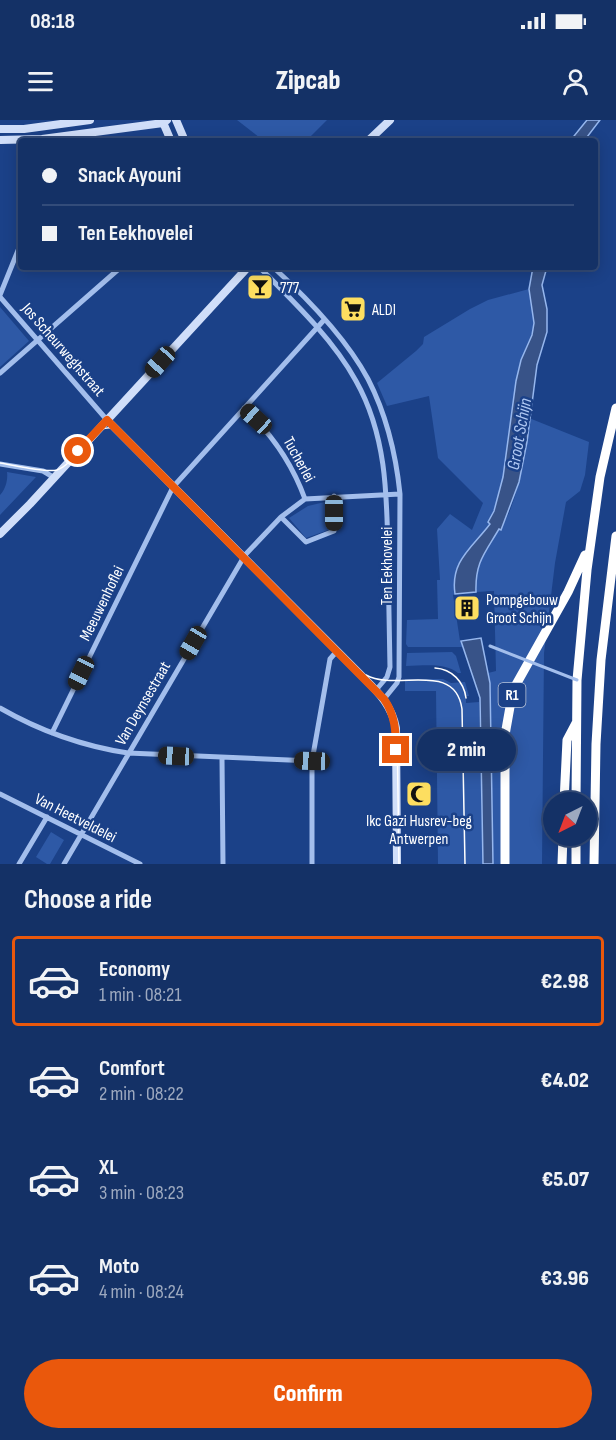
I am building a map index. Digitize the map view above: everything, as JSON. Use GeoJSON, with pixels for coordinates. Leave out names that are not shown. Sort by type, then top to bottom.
{"type":"FeatureCollection","features":[{"type":"Feature","properties":{"kind":"highway","name":"R1"},"geometry":{"type":"LineString","coordinates":[[576,792],[578,680],[587,570],[600,477],[616,408]]}},
{"type":"Feature","properties":{"kind":"highway"},"geometry":{"type":"LineString","coordinates":[[594,864],[602,660],[616,536]]}},
{"type":"Feature","properties":{"kind":"highway","name":"R1"},"geometry":{"type":"LineString","coordinates":[[505,864],[505,735],[513,690],[568,592],[590,544]]}},
{"type":"Feature","properties":{"kind":"highway"},"geometry":{"type":"LineString","coordinates":[[610,575],[616,566]]}},
{"type":"Feature","properties":{"kind":"highway"},"geometry":{"type":"LineString","coordinates":[[564,792],[567,740],[577,721]]}},
{"type":"Feature","properties":{"kind":"highway"},"geometry":{"type":"LineString","coordinates":[[562,864],[563,846]]}},
{"type":"Feature","properties":{"kind":"highway"},"geometry":{"type":"LineString","coordinates":[[576,846],[576,864]]}},
{"type":"Feature","properties":{"kind":"street"},"geometry":{"type":"LineString","coordinates":[[0,129],[24,129],[90,120]]}},
{"type":"Feature","properties":{"kind":"street"},"geometry":{"type":"LineString","coordinates":[[176,120],[183,138]]}},
{"type":"Feature","properties":{"kind":"street"},"geometry":{"type":"LineString","coordinates":[[371,138],[390,120]]}},
{"type":"Feature","properties":{"kind":"street"},"geometry":{"type":"LineString","coordinates":[[49,138],[164,121],[170,138]]}},
{"type":"Feature","properties":{"kind":"street"},"geometry":{"type":"LineString","coordinates":[[0,140],[18,140]]}},
{"type":"Feature","properties":{"kind":"street"},"geometry":{"type":"LineString","coordinates":[[0,296],[18,251]]}},
{"type":"Feature","properties":{"kind":"street"},"geometry":{"type":"LineString","coordinates":[[0,373],[118,270]]}},
{"type":"Feature","properties":{"kind":"street"},"geometry":{"type":"LineString","coordinates":[[0,534],[244,270]]}},
{"type":"Feature","properties":{"kind":"street","name":"Ten Eekhovelei"},"geometry":{"type":"LineString","coordinates":[[262,270],[345,362],[358,386],[376,433],[387,495],[390,639],[390,673],[376,690]]}},
{"type":"Feature","properties":{"kind":"street","name":"Ten Eekhovelei"},"geometry":{"type":"LineString","coordinates":[[277,270],[319,312],[345,345],[369,381],[389,434],[400,494],[399,676],[397,683]]}},
{"type":"Feature","properties":{"kind":"street"},"geometry":{"type":"LineString","coordinates":[[274,282],[275,276],[282,274]]}},
{"type":"Feature","properties":{"kind":"street","name":"Jos Scheurweghstraat"},"geometry":{"type":"LineString","coordinates":[[0,296],[107,420]]}},
{"type":"Feature","properties":{"kind":"street"},"geometry":{"type":"LineString","coordinates":[[316,328],[324,320]]}},
{"type":"Feature","properties":{"kind":"street","name":"Meeuwenhoflei"},"geometry":{"type":"LineString","coordinates":[[52,733],[174,486],[316,328]]}},
{"type":"Feature","properties":{"kind":"street"},"geometry":{"type":"LineString","coordinates":[[358,386],[369,381]]}},
{"type":"Feature","properties":{"kind":"street","name":"Tucherlei"},"geometry":{"type":"LineString","coordinates":[[244,408],[272,437],[288,460],[305,499]]}},
{"type":"Feature","properties":{"kind":"street"},"geometry":{"type":"LineString","coordinates":[[107,420],[384,699],[392,713],[396,728],[398,864]]}},
{"type":"Feature","properties":{"kind":"street"},"geometry":{"type":"LineString","coordinates":[[0,464],[43,471],[53,477]]}},
{"type":"Feature","properties":{"kind":"street"},"geometry":{"type":"LineString","coordinates":[[305,499],[400,494]]}},
{"type":"Feature","properties":{"kind":"street"},"geometry":{"type":"LineString","coordinates":[[281,517],[306,542],[334,531],[334,496]]}},
{"type":"Feature","properties":{"kind":"street","name":"Van Deynsestraat"},"geometry":{"type":"LineString","coordinates":[[64,864],[244,556],[281,517],[305,499]]}},
{"type":"Feature","properties":{"kind":"street"},"geometry":{"type":"LineString","coordinates":[[390,639],[399,639]]}},
{"type":"Feature","properties":{"kind":"street"},"geometry":{"type":"LineString","coordinates":[[312,864],[312,761],[330,659],[337,651]]}},
{"type":"Feature","properties":{"kind":"street"},"geometry":{"type":"LineString","coordinates":[[382,682],[397,683]]}},
{"type":"Feature","properties":{"kind":"street"},"geometry":{"type":"LineString","coordinates":[[384,699],[397,683]]}},
{"type":"Feature","properties":{"kind":"street"},"geometry":{"type":"LineString","coordinates":[[0,708],[52,733],[89,746],[128,753],[312,761]]}},
{"type":"Feature","properties":{"kind":"street"},"geometry":{"type":"LineString","coordinates":[[222,758],[223,864]]}},
{"type":"Feature","properties":{"kind":"street","name":"Van Heetveldelei"},"geometry":{"type":"LineString","coordinates":[[0,794],[140,864]]}},
{"type":"Feature","properties":{"kind":"street"},"geometry":{"type":"LineString","coordinates":[[19,864],[47,817]]}},
{"type":"Feature","properties":{"kind":"lane"},"geometry":{"type":"LineString","coordinates":[[490,646],[578,680]]}},
{"type":"Feature","properties":{"kind":"shaded area"},"geometry":{"type":"Polygon","coordinates":[[[237,120],[327,120],[309,138],[260,138],[237,120]]]}},
{"type":"Feature","properties":{"kind":"shaded area"},"geometry":{"type":"Polygon","coordinates":[[[529,289],[534,326],[517,378],[501,489],[490,524],[454,587],[455,594],[453,595],[460,641],[463,647],[408,647],[406,644],[407,620],[438,619],[437,580],[440,580],[437,529],[450,514],[472,530],[483,503],[438,458],[429,396],[387,406],[377,383],[416,351],[423,344],[424,337],[488,300],[529,289]]]}},
{"type":"Feature","properties":{"kind":"shaded area"},"geometry":{"type":"Polygon","coordinates":[[[0,307],[29,341],[0,367],[0,307]]]}},
{"type":"Feature","properties":{"kind":"shaded area"},"geometry":{"type":"Polygon","coordinates":[[[529,418],[589,442],[585,475],[580,491],[566,502],[555,563],[544,653],[542,864],[493,864],[488,673],[496,671],[494,591],[476,592],[476,578],[482,558],[506,520],[517,490],[529,418]]]}},
{"type":"Feature","properties":{"kind":"shaded area"},"geometry":{"type":"Polygon","coordinates":[[[7,472],[36,477],[0,515],[0,495],[6,484],[7,472]]]}},
{"type":"Feature","properties":{"kind":"shaded area"},"geometry":{"type":"Polygon","coordinates":[[[329,501],[331,529],[306,538],[289,518],[308,506],[329,501]]]}},
{"type":"Feature","properties":{"kind":"shaded area"},"geometry":{"type":"Polygon","coordinates":[[[452,652],[456,656],[461,673],[440,666],[406,666],[407,653],[452,652]]]}},
{"type":"Feature","properties":{"kind":"shaded area"},"geometry":{"type":"Polygon","coordinates":[[[405,679],[443,679],[451,683],[465,682],[469,696],[466,696],[466,703],[479,702],[483,864],[438,864],[436,691],[405,691],[405,679]]]}},
{"type":"Feature","properties":{"kind":"shaded area"},"geometry":{"type":"Polygon","coordinates":[[[51,832],[64,840],[50,864],[47,864],[36,857],[51,832]]]}},
{"type":"Feature","properties":{"kind":"water"},"geometry":{"type":"Polygon","coordinates":[[[587,120],[600,120],[586,138],[572,138],[587,120]]]}},
{"type":"Feature","properties":{"kind":"water","name":"Groot Schijn"},"geometry":{"type":"Polygon","coordinates":[[[532,270],[546,270],[542,285],[547,309],[547,332],[537,365],[527,442],[519,482],[501,530],[499,529],[479,565],[476,592],[455,594],[454,583],[459,564],[490,524],[488,522],[494,511],[503,477],[516,381],[534,323],[529,289],[532,270]]]}},
{"type":"Feature","properties":{"kind":"water"},"geometry":{"type":"Polygon","coordinates":[[[481,638],[490,683],[493,864],[483,864],[480,698],[461,641],[481,638]]]}},
{"type":"Feature","properties":{"kind":"tram line"},"geometry":{"type":"LineString","coordinates":[[0,463],[37,470],[57,470],[66,465],[88,440],[105,428],[114,428],[125,434],[387,701],[397,726],[399,864]]}},
{"type":"Feature","properties":{"kind":"tram line"},"geometry":{"type":"LineString","coordinates":[[435,668],[447,671],[456,677],[463,687],[466,698]]}},
{"type":"Feature","properties":{"kind":"tram line"},"geometry":{"type":"LineString","coordinates":[[366,675],[393,681],[437,681],[448,685],[457,694],[462,709],[465,864]]}},
{"type":"Feature","properties":{"kind":"place","name":"777"},"geometry":{"type":"Point","coordinates":[260,287]}},
{"type":"Feature","properties":{"kind":"place","name":"ALDI"},"geometry":{"type":"Point","coordinates":[353,309]}},
{"type":"Feature","properties":{"kind":"place","name":"Pompgebouw Groot Schijn"},"geometry":{"type":"Point","coordinates":[467,608]}},
{"type":"Feature","properties":{"kind":"place","name":"Ikc Gazi Husrev-beg Antwerpen"},"geometry":{"type":"Point","coordinates":[419,794]}},
{"type":"Feature","properties":{"kind":"route"},"geometry":{"type":"LineString","coordinates":[[78,451],[107,420],[384,699],[392,713],[396,728],[396,750]]}}]}
